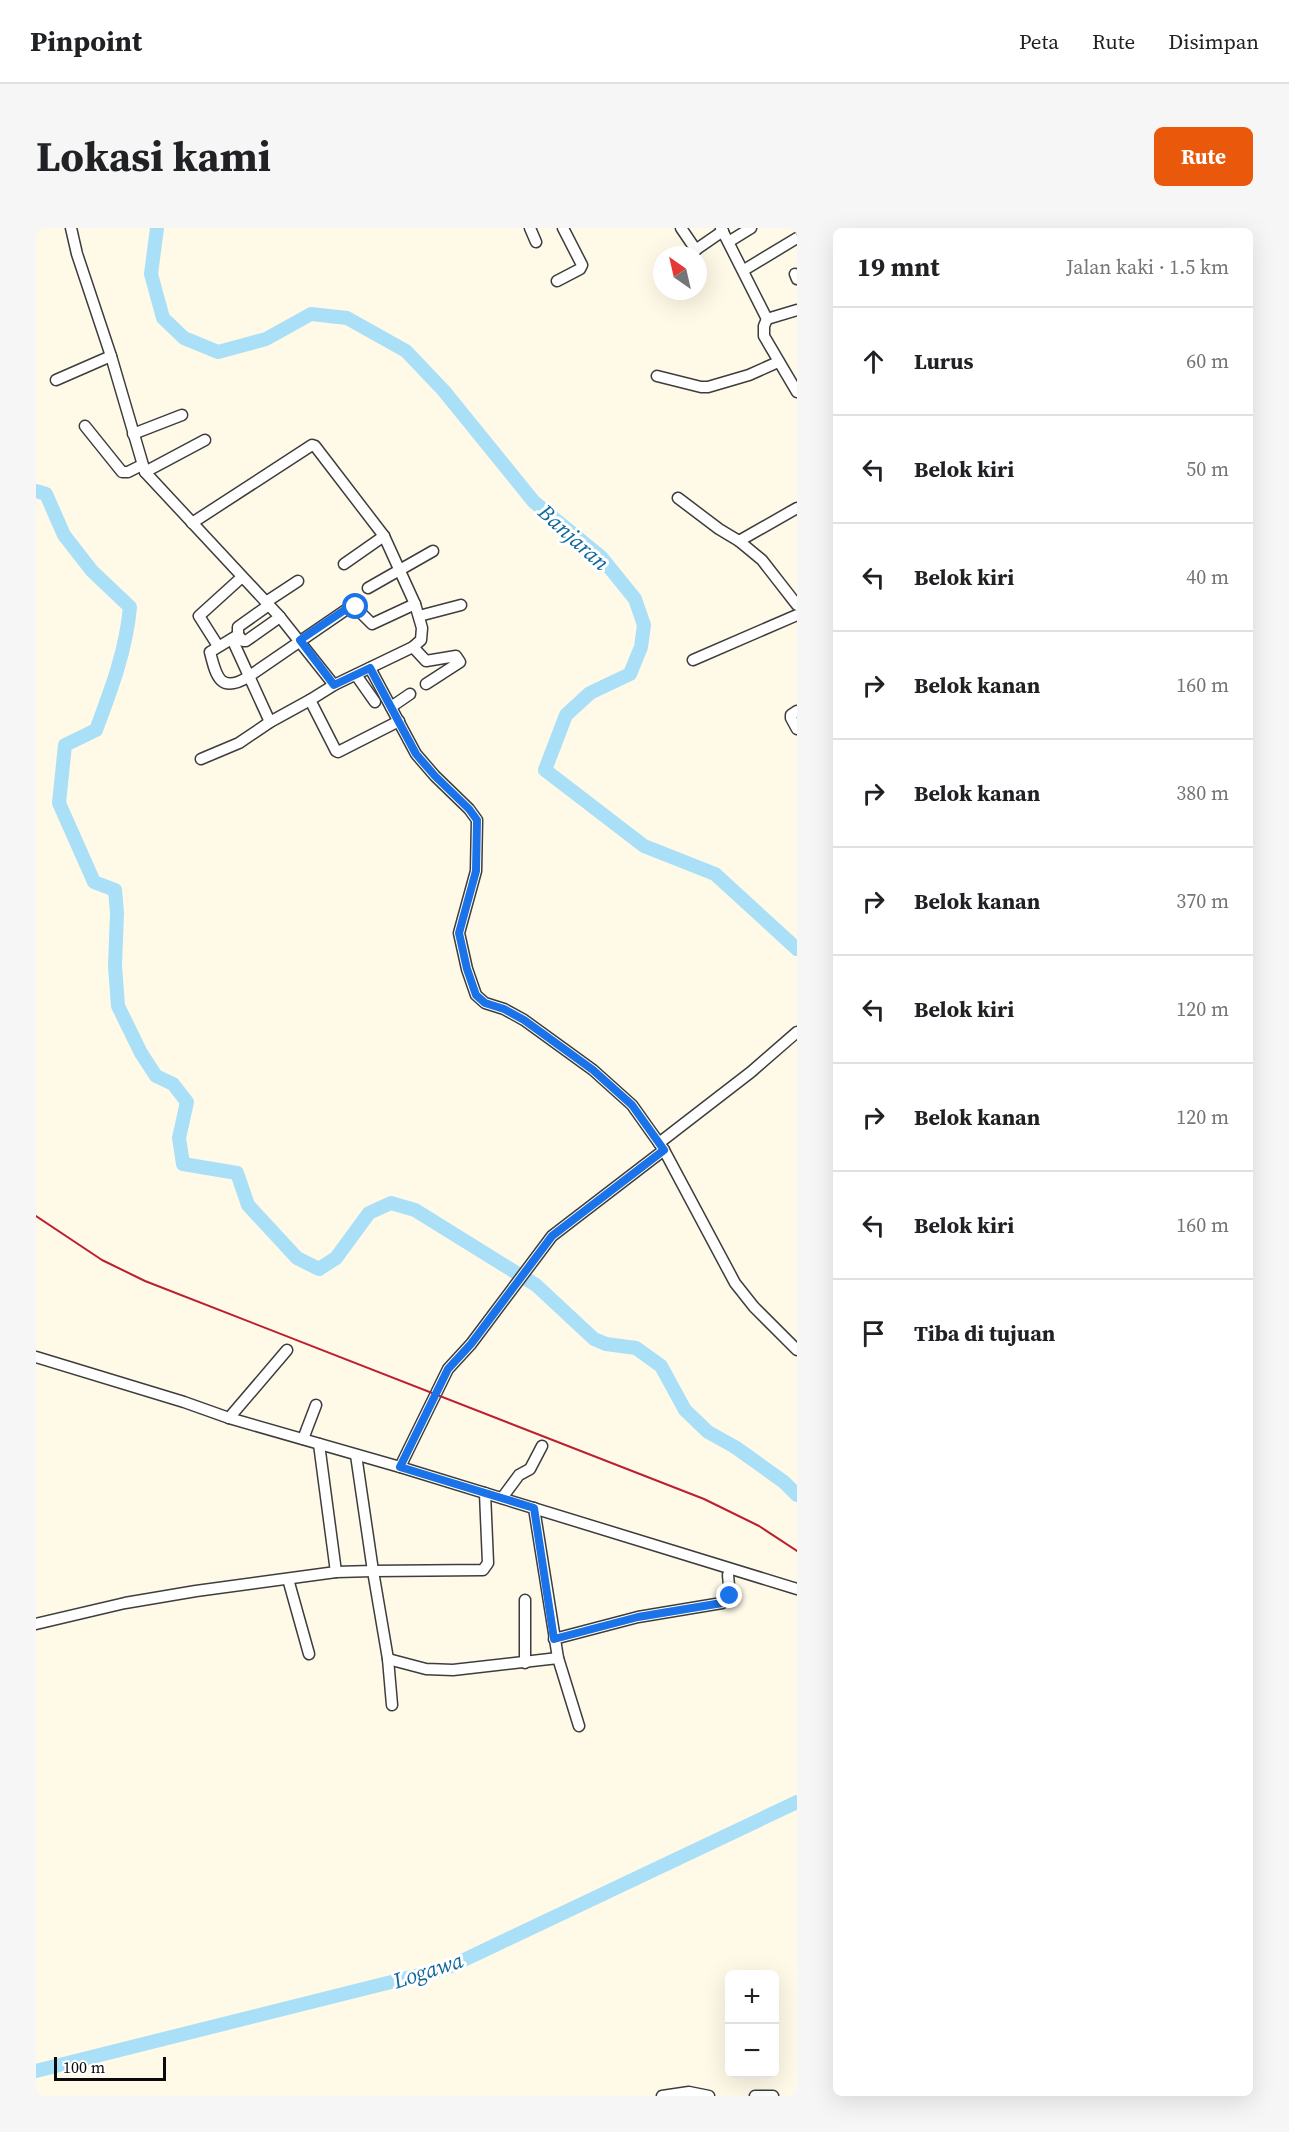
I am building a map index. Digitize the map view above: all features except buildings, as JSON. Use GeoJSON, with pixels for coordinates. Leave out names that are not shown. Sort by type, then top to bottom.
{"type":"FeatureCollection","features":[{"type":"Feature","properties":{"kind":"street"},"geometry":{"type":"LineString","coordinates":[[72,228],[77,254],[111,356],[143,469],[242,578],[268,603],[334,685]]}},
{"type":"Feature","properties":{"kind":"street"},"geometry":{"type":"LineString","coordinates":[[530,228],[536,242]]}},
{"type":"Feature","properties":{"kind":"street"},"geometry":{"type":"LineString","coordinates":[[557,281],[580,269],[582,265],[564,228]]}},
{"type":"Feature","properties":{"kind":"street"},"geometry":{"type":"LineString","coordinates":[[681,228],[689,246]]}},
{"type":"Feature","properties":{"kind":"street"},"geometry":{"type":"LineString","coordinates":[[730,241],[751,228]]}},
{"type":"Feature","properties":{"kind":"street"},"geometry":{"type":"LineString","coordinates":[[701,246],[722,229],[767,319],[764,336],[778,362],[795,386]]}},
{"type":"Feature","properties":{"kind":"street"},"geometry":{"type":"LineString","coordinates":[[744,270],[797,238]]}},
{"type":"Feature","properties":{"kind":"street"},"geometry":{"type":"LineString","coordinates":[[767,319],[797,310]]}},
{"type":"Feature","properties":{"kind":"street"},"geometry":{"type":"LineString","coordinates":[[56,380],[111,356]]}},
{"type":"Feature","properties":{"kind":"street"},"geometry":{"type":"LineString","coordinates":[[657,376],[708,387],[749,375],[778,362]]}},
{"type":"Feature","properties":{"kind":"street"},"geometry":{"type":"LineString","coordinates":[[133,434],[182,415]]}},
{"type":"Feature","properties":{"kind":"street"},"geometry":{"type":"LineString","coordinates":[[86,426],[122,472],[143,469],[205,440]]}},
{"type":"Feature","properties":{"kind":"street"},"geometry":{"type":"LineString","coordinates":[[192,523],[312,445],[315,446],[384,536],[415,604],[423,634],[421,640],[413,647],[334,685],[239,743],[201,759]]}},
{"type":"Feature","properties":{"kind":"street"},"geometry":{"type":"LineString","coordinates":[[678,498],[762,560],[797,605]]}},
{"type":"Feature","properties":{"kind":"street"},"geometry":{"type":"LineString","coordinates":[[739,541],[797,508]]}},
{"type":"Feature","properties":{"kind":"street"},"geometry":{"type":"LineString","coordinates":[[344,564],[384,536]]}},
{"type":"Feature","properties":{"kind":"street"},"geometry":{"type":"LineString","coordinates":[[368,588],[433,551]]}},
{"type":"Feature","properties":{"kind":"street"},"geometry":{"type":"LineString","coordinates":[[218,646],[200,614],[242,578]]}},
{"type":"Feature","properties":{"kind":"street"},"geometry":{"type":"LineString","coordinates":[[270,722],[248,678],[235,637],[238,627],[298,581]]}},
{"type":"Feature","properties":{"kind":"street"},"geometry":{"type":"LineString","coordinates":[[235,637],[210,653],[220,681],[225,684],[237,684],[248,678],[352,605],[372,624],[415,604]]}},
{"type":"Feature","properties":{"kind":"street"},"geometry":{"type":"LineString","coordinates":[[419,616],[461,604]]}},
{"type":"Feature","properties":{"kind":"street"},"geometry":{"type":"LineString","coordinates":[[693,660],[797,615]]}},
{"type":"Feature","properties":{"kind":"street"},"geometry":{"type":"LineString","coordinates":[[235,637],[246,641],[280,617]]}},
{"type":"Feature","properties":{"kind":"street"},"geometry":{"type":"LineString","coordinates":[[413,647],[426,661],[456,656],[460,662],[426,684]]}},
{"type":"Feature","properties":{"kind":"street"},"geometry":{"type":"LineString","coordinates":[[370,668],[416,754],[477,820],[476,871],[459,933],[467,969],[476,995],[485,1003],[504,1009],[524,1020],[593,1070],[632,1105],[661,1147],[735,1283],[754,1307],[797,1350]]}},
{"type":"Feature","properties":{"kind":"street"},"geometry":{"type":"LineString","coordinates":[[356,675],[375,702]]}},
{"type":"Feature","properties":{"kind":"street"},"geometry":{"type":"LineString","coordinates":[[391,706],[410,694]]}},
{"type":"Feature","properties":{"kind":"street"},"geometry":{"type":"LineString","coordinates":[[310,700],[338,752],[399,721]]}},
{"type":"Feature","properties":{"kind":"street"},"geometry":{"type":"LineString","coordinates":[[797,711],[791,715],[797,729]]}},
{"type":"Feature","properties":{"kind":"street"},"geometry":{"type":"LineString","coordinates":[[400,1467],[448,1369],[471,1344],[557,1231],[797,1032]]}},
{"type":"Feature","properties":{"kind":"street"},"geometry":{"type":"LineString","coordinates":[[229,1418],[287,1350]]}},
{"type":"Feature","properties":{"kind":"street"},"geometry":{"type":"LineString","coordinates":[[36,1357],[229,1418],[696,1556],[797,1589]]}},
{"type":"Feature","properties":{"kind":"street"},"geometry":{"type":"LineString","coordinates":[[303,1439],[316,1405]]}},
{"type":"Feature","properties":{"kind":"street"},"geometry":{"type":"LineString","coordinates":[[319,1444],[336,1572]]}},
{"type":"Feature","properties":{"kind":"street"},"geometry":{"type":"LineString","coordinates":[[502,1498],[519,1475],[530,1469],[542,1446]]}},
{"type":"Feature","properties":{"kind":"street"},"geometry":{"type":"LineString","coordinates":[[356,1455],[388,1659],[392,1705]]}},
{"type":"Feature","properties":{"kind":"street"},"geometry":{"type":"LineString","coordinates":[[36,1624],[125,1603],[336,1572],[483,1570],[488,1563],[485,1493]]}},
{"type":"Feature","properties":{"kind":"street"},"geometry":{"type":"LineString","coordinates":[[534,1508],[554,1639],[579,1726]]}},
{"type":"Feature","properties":{"kind":"street"},"geometry":{"type":"LineString","coordinates":[[554,1639],[638,1617],[722,1603],[730,1596],[728,1575]]}},
{"type":"Feature","properties":{"kind":"street"},"geometry":{"type":"LineString","coordinates":[[288,1579],[309,1654]]}},
{"type":"Feature","properties":{"kind":"street"},"geometry":{"type":"LineString","coordinates":[[525,1600],[525,1663]]}},
{"type":"Feature","properties":{"kind":"street"},"geometry":{"type":"LineString","coordinates":[[388,1659],[426,1669],[453,1670],[558,1658]]}},
{"type":"Feature","properties":{"kind":"street"},"geometry":{"type":"LineString","coordinates":[[662,2096],[689,2092],[709,2096]]}},
{"type":"Feature","properties":{"kind":"street"},"geometry":{"type":"LineString","coordinates":[[755,2096],[773,2096]]}},
{"type":"Feature","properties":{"kind":"waterway","name":"Banjaran"},"geometry":{"type":"LineString","coordinates":[[157,228],[151,274],[163,318],[184,338],[218,352],[266,339],[311,314],[347,318],[406,351],[444,391],[534,502],[601,557],[635,599],[644,625],[641,647],[630,674],[590,693],[566,715],[545,770],[644,846],[715,874],[797,949]]}},
{"type":"Feature","properties":{"kind":"waterway"},"geometry":{"type":"LineString","coordinates":[[36,491],[46,494],[64,535],[92,571],[130,607],[121,655],[96,730],[65,745],[59,803],[94,882],[115,890],[117,913],[115,966],[118,1006],[141,1053],[156,1076],[173,1084],[187,1102],[179,1138],[183,1164],[237,1173],[248,1205],[297,1258],[319,1269],[336,1258],[369,1213],[391,1203],[415,1210],[536,1285],[594,1339],[606,1344],[636,1348],[661,1366],[685,1410],[708,1432],[735,1447],[784,1482],[797,1495]]}},
{"type":"Feature","properties":{"kind":"waterway","name":"Logawa"},"geometry":{"type":"LineString","coordinates":[[36,2071],[447,1968],[797,1802]]}},
{"type":"Feature","properties":{"kind":"railway"},"geometry":{"type":"LineString","coordinates":[[36,1216],[102,1260],[145,1281],[704,1499],[759,1526],[797,1551]]}},
{"type":"Feature","properties":{"kind":"route"},"geometry":{"type":"LineString","coordinates":[[356,607],[352,605],[300,640],[334,685],[370,668],[416,754],[477,820],[476,871],[459,933],[467,969],[476,995],[485,1003],[504,1009],[524,1020],[593,1070],[632,1105],[664,1150],[552,1236],[471,1344],[441,1379],[400,1467],[534,1508],[554,1639],[638,1617],[722,1603],[730,1596]]}}]}
